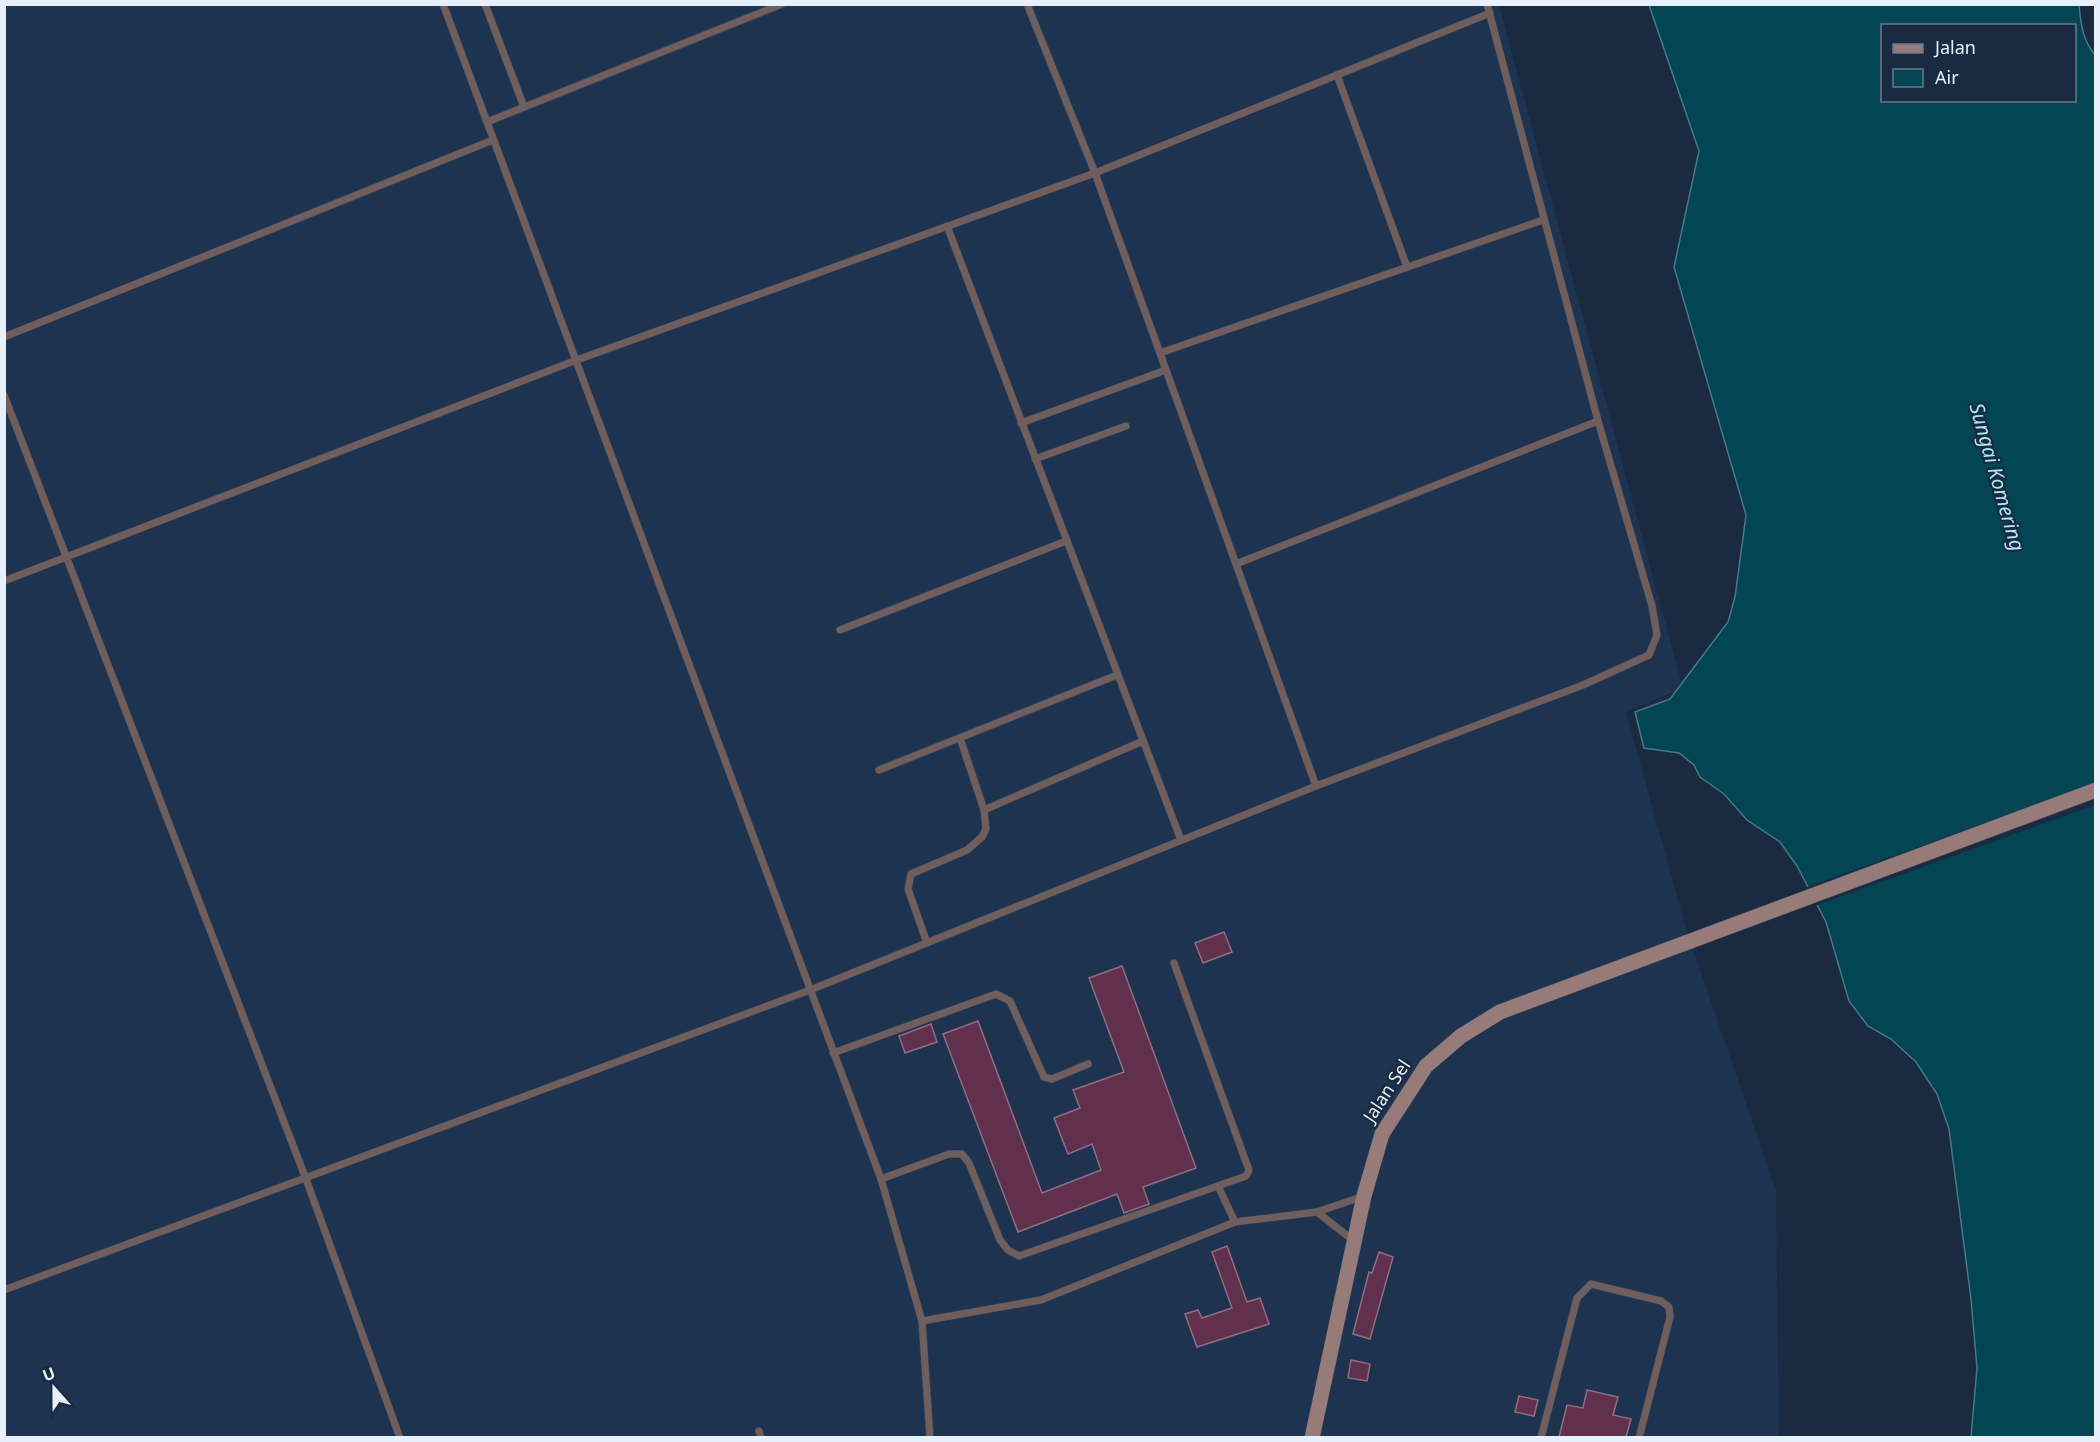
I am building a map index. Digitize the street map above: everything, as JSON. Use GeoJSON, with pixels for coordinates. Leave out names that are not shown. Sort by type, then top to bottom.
{"type":"FeatureCollection","features":[{"type":"Feature","properties":{"kind":"street","name":"Jalan Sel"},"geometry":{"type":"LineString","coordinates":[[1312,1437],[1364,1196],[1382,1134],[1401,1100],[1426,1066],[1461,1036],[1500,1012],[2096,790]]}},
{"type":"Feature","properties":{"kind":"lane"},"geometry":{"type":"LineString","coordinates":[[443,4],[574,361],[881,1179],[922,1321],[930,1437]]}},
{"type":"Feature","properties":{"kind":"lane"},"geometry":{"type":"LineString","coordinates":[[485,4],[524,107]]}},
{"type":"Feature","properties":{"kind":"lane"},"geometry":{"type":"LineString","coordinates":[[487,122],[782,4]]}},
{"type":"Feature","properties":{"kind":"lane"},"geometry":{"type":"LineString","coordinates":[[1027,4],[1095,173],[1316,786]]}},
{"type":"Feature","properties":{"kind":"lane"},"geometry":{"type":"LineString","coordinates":[[4,1290],[810,990],[1316,786],[1582,685],[1649,655],[1657,635],[1652,606],[1598,421],[1487,4]]}},
{"type":"Feature","properties":{"kind":"lane"},"geometry":{"type":"LineString","coordinates":[[4,581],[574,361],[1095,173],[1490,13]]}},
{"type":"Feature","properties":{"kind":"lane"},"geometry":{"type":"LineString","coordinates":[[1337,75],[1407,267]]}},
{"type":"Feature","properties":{"kind":"lane"},"geometry":{"type":"LineString","coordinates":[[4,337],[493,140]]}},
{"type":"Feature","properties":{"kind":"lane"},"geometry":{"type":"LineString","coordinates":[[1160,353],[1543,220]]}},
{"type":"Feature","properties":{"kind":"lane"},"geometry":{"type":"LineString","coordinates":[[947,226],[1181,840]]}},
{"type":"Feature","properties":{"kind":"lane"},"geometry":{"type":"LineString","coordinates":[[1021,423],[1166,370]]}},
{"type":"Feature","properties":{"kind":"lane"},"geometry":{"type":"LineString","coordinates":[[4,395],[306,1179],[400,1437]]}},
{"type":"Feature","properties":{"kind":"lane"},"geometry":{"type":"LineString","coordinates":[[1236,564],[1598,421]]}},
{"type":"Feature","properties":{"kind":"lane"},"geometry":{"type":"LineString","coordinates":[[1035,459],[1126,426]]}},
{"type":"Feature","properties":{"kind":"lane"},"geometry":{"type":"LineString","coordinates":[[840,630],[1066,541]]}},
{"type":"Feature","properties":{"kind":"lane"},"geometry":{"type":"LineString","coordinates":[[879,770],[1117,675]]}},
{"type":"Feature","properties":{"kind":"lane"},"geometry":{"type":"LineString","coordinates":[[927,943],[908,889],[911,874],[975,844],[986,829],[984,810],[960,738]]}},
{"type":"Feature","properties":{"kind":"lane"},"geometry":{"type":"LineString","coordinates":[[984,810],[1143,741]]}},
{"type":"Feature","properties":{"kind":"lane"},"geometry":{"type":"LineString","coordinates":[[881,1179],[949,1154],[962,1154],[969,1163],[1000,1240],[1008,1250],[1019,1256],[1246,1176],[1249,1170],[1174,963]]}},
{"type":"Feature","properties":{"kind":"lane"},"geometry":{"type":"LineString","coordinates":[[833,1053],[996,994],[1010,1001],[1044,1077],[1052,1079],[1088,1064]]}},
{"type":"Feature","properties":{"kind":"lane"},"geometry":{"type":"LineString","coordinates":[[1218,1186],[1235,1222]]}},
{"type":"Feature","properties":{"kind":"lane"},"geometry":{"type":"LineString","coordinates":[[922,1321],[1041,1300],[1235,1222],[1317,1212],[1364,1196]]}},
{"type":"Feature","properties":{"kind":"lane"},"geometry":{"type":"LineString","coordinates":[[1317,1212],[1354,1241]]}},
{"type":"Feature","properties":{"kind":"lane"},"geometry":{"type":"LineString","coordinates":[[1541,1437],[1577,1298],[1591,1284],[1661,1301],[1669,1307],[1670,1317],[1639,1437]]}},
{"type":"Feature","properties":{"kind":"shaded area"},"geometry":{"type":"Polygon","coordinates":[[[5,5],[1499,5],[1683,688],[1626,712],[1687,932],[1776,1190],[1779,1437],[5,1438],[5,5]]]}},
{"type":"Feature","properties":{"kind":"water","name":"Sungai Komering"},"geometry":{"type":"Polygon","coordinates":[[[1649,5],[2079,5],[2085,38],[2096,56],[2095,1437],[1971,1437],[1977,1368],[1971,1299],[1949,1129],[1937,1094],[1916,1062],[1891,1039],[1868,1026],[1849,1001],[1826,922],[1797,866],[1780,842],[1747,820],[1724,794],[1700,777],[1694,765],[1679,753],[1644,748],[1635,712],[1670,699],[1728,622],[1735,597],[1746,515],[1674,267],[1699,151],[1649,5]]]}},
{"type":"Feature","properties":{"kind":"pier"},"geometry":{"type":"Polygon","coordinates":[[[2095,783],[2095,805],[1814,906],[1805,888],[2095,783]]]}},
{"type":"Feature","properties":{"kind":"building"},"geometry":{"type":"Polygon","coordinates":[[[1224,932],[1232,952],[1203,963],[1195,943],[1224,932]]]}},
{"type":"Feature","properties":{"kind":"building"},"geometry":{"type":"Polygon","coordinates":[[[1122,966],[1196,1168],[1143,1187],[1149,1204],[1124,1213],[1117,1194],[1018,1232],[943,1034],[978,1021],[1042,1193],[1101,1170],[1092,1144],[1068,1154],[1054,1118],[1080,1108],[1073,1090],[1124,1072],[1089,978],[1122,966]]]}},
{"type":"Feature","properties":{"kind":"building"},"geometry":{"type":"Polygon","coordinates":[[[931,1024],[937,1042],[905,1053],[899,1036],[931,1024]]]}},
{"type":"Feature","properties":{"kind":"building"},"geometry":{"type":"Polygon","coordinates":[[[1227,1246],[1247,1302],[1260,1298],[1269,1324],[1197,1347],[1185,1314],[1198,1310],[1202,1318],[1232,1308],[1212,1252],[1227,1246]]]}},
{"type":"Feature","properties":{"kind":"building"},"geometry":{"type":"Polygon","coordinates":[[[1379,1252],[1393,1257],[1370,1339],[1353,1334],[1369,1272],[1372,1273],[1379,1252]]]}},
{"type":"Feature","properties":{"kind":"building"},"geometry":{"type":"Polygon","coordinates":[[[1351,1360],[1370,1364],[1367,1381],[1348,1378],[1351,1360]]]}},
{"type":"Feature","properties":{"kind":"building"},"geometry":{"type":"Polygon","coordinates":[[[1587,1390],[1618,1397],[1613,1415],[1631,1419],[1626,1437],[1559,1437],[1567,1405],[1583,1408],[1587,1390]]]}},
{"type":"Feature","properties":{"kind":"building"},"geometry":{"type":"Polygon","coordinates":[[[1519,1396],[1538,1400],[1534,1416],[1515,1412],[1519,1396]]]}}]}
